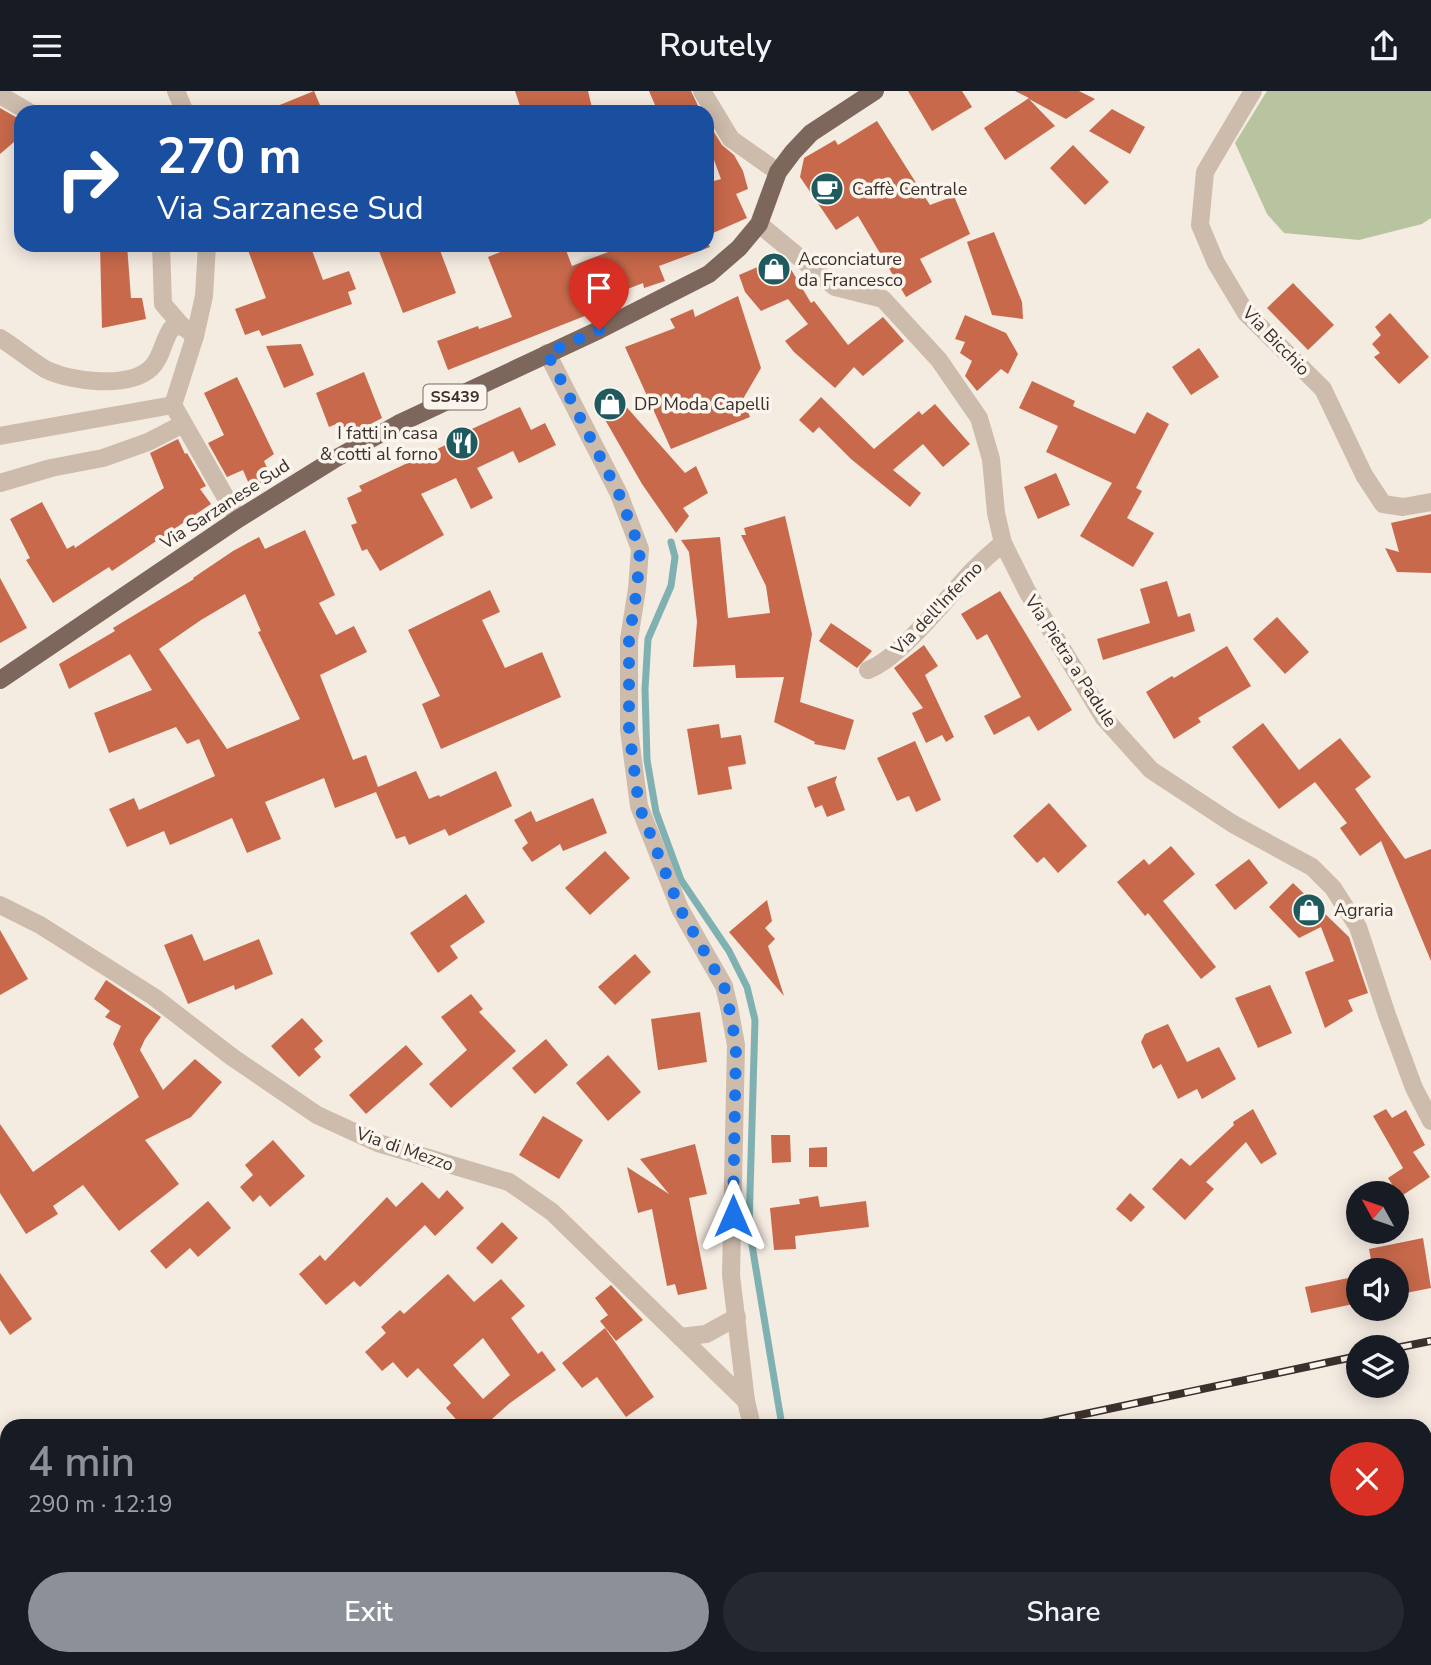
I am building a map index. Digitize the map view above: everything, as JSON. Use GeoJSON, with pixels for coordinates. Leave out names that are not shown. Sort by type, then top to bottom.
{"type":"FeatureCollection","features":[{"type":"Feature","properties":{"kind":"main road","name":"Via Sarzanese Sud"},"geometry":{"type":"LineString","coordinates":[[0,680],[238,519],[333,460],[398,424],[599,330],[709,274],[740,248],[759,224],[778,172],[811,133],[875,91]]}},
{"type":"Feature","properties":{"kind":"street","name":"Via Bicchio"},"geometry":{"type":"LineString","coordinates":[[1253,91],[1205,172],[1200,225],[1216,263],[1246,313],[1323,389],[1364,475],[1383,504],[1403,507],[1431,502]]}},
{"type":"Feature","properties":{"kind":"street"},"geometry":{"type":"LineString","coordinates":[[0,95],[17,105]]}},
{"type":"Feature","properties":{"kind":"street"},"geometry":{"type":"LineString","coordinates":[[714,111],[731,139],[778,172]]}},
{"type":"Feature","properties":{"kind":"street","name":"Via Pietra a Padule"},"geometry":{"type":"LineString","coordinates":[[759,224],[835,287],[883,299],[939,360],[979,418],[991,459],[996,513],[1003,543],[1027,591],[1104,718],[1151,770],[1233,824],[1311,867],[1333,888],[1358,927],[1414,1088],[1431,1121]]}},
{"type":"Feature","properties":{"kind":"street"},"geometry":{"type":"LineString","coordinates":[[161,252],[163,304],[188,331]]}},
{"type":"Feature","properties":{"kind":"street"},"geometry":{"type":"LineString","coordinates":[[207,252],[204,296],[188,331],[173,405],[238,519]]}},
{"type":"Feature","properties":{"kind":"street"},"geometry":{"type":"LineString","coordinates":[[0,338],[46,369],[76,378],[106,381],[132,379],[151,368],[171,329],[188,331]]}},
{"type":"Feature","properties":{"kind":"street"},"geometry":{"type":"LineString","coordinates":[[547,353],[619,494],[640,549],[629,639],[629,730],[639,806],[680,909],[724,986],[736,1045],[731,1275],[750,1419]]}},
{"type":"Feature","properties":{"kind":"street"},"geometry":{"type":"LineString","coordinates":[[0,436],[173,405]]}},
{"type":"Feature","properties":{"kind":"street"},"geometry":{"type":"LineString","coordinates":[[0,483],[51,468],[103,458],[148,442],[183,424]]}},
{"type":"Feature","properties":{"kind":"street","name":"Via dell'Inferno"},"geometry":{"type":"LineString","coordinates":[[868,670],[880,666],[974,569],[1003,543]]}},
{"type":"Feature","properties":{"kind":"street","name":"Via di Mezzo"},"geometry":{"type":"LineString","coordinates":[[0,905],[40,925],[155,997],[232,1056],[317,1115],[378,1143],[509,1182],[552,1212],[746,1401]]}},
{"type":"Feature","properties":{"kind":"street"},"geometry":{"type":"LineString","coordinates":[[680,1337],[706,1334],[737,1317]]}},
{"type":"Feature","properties":{"kind":"green space"},"geometry":{"type":"Polygon","coordinates":[[[1267,91],[1431,91],[1431,218],[1422,224],[1359,240],[1284,233],[1267,214],[1235,143],[1267,91]]]}},
{"type":"Feature","properties":{"kind":"building"},"geometry":{"type":"Polygon","coordinates":[[[314,91],[320,105],[280,105],[314,91]]]}},
{"type":"Feature","properties":{"kind":"building"},"geometry":{"type":"Polygon","coordinates":[[[515,91],[588,91],[591,105],[520,105],[515,91]]]}},
{"type":"Feature","properties":{"kind":"building"},"geometry":{"type":"Polygon","coordinates":[[[649,91],[691,91],[698,105],[655,105],[649,91]]]}},
{"type":"Feature","properties":{"kind":"building"},"geometry":{"type":"Polygon","coordinates":[[[908,91],[962,91],[972,107],[932,131],[908,91]]]}},
{"type":"Feature","properties":{"kind":"building"},"geometry":{"type":"Polygon","coordinates":[[[1015,91],[1079,91],[1095,99],[1066,119],[1029,99],[1055,126],[1005,160],[984,128],[1029,98],[1015,91]]]}},
{"type":"Feature","properties":{"kind":"building"},"geometry":{"type":"Polygon","coordinates":[[[0,108],[14,116],[14,142],[0,154],[0,108]]]}},
{"type":"Feature","properties":{"kind":"building"},"geometry":{"type":"Polygon","coordinates":[[[1112,109],[1145,127],[1130,154],[1089,131],[1112,109]]]}},
{"type":"Feature","properties":{"kind":"building"},"geometry":{"type":"Polygon","coordinates":[[[877,121],[930,205],[954,196],[970,234],[920,259],[932,282],[906,297],[858,216],[836,230],[800,177],[804,158],[835,140],[838,145],[877,121]]]}},
{"type":"Feature","properties":{"kind":"building"},"geometry":{"type":"Polygon","coordinates":[[[714,132],[722,145],[734,155],[743,171],[748,189],[736,194],[747,218],[714,233],[714,181],[721,179],[714,160],[714,132]]]}},
{"type":"Feature","properties":{"kind":"building"},"geometry":{"type":"Polygon","coordinates":[[[1073,145],[1109,182],[1085,205],[1050,168],[1073,145]]]}},
{"type":"Feature","properties":{"kind":"building"},"geometry":{"type":"Polygon","coordinates":[[[994,232],[1022,302],[1023,319],[992,315],[967,242],[994,232]]]}},
{"type":"Feature","properties":{"kind":"building"},"geometry":{"type":"Polygon","coordinates":[[[100,252],[128,252],[131,298],[142,298],[146,319],[102,328],[100,252]]]}},
{"type":"Feature","properties":{"kind":"building"},"geometry":{"type":"Polygon","coordinates":[[[249,252],[313,252],[323,280],[349,271],[356,289],[348,292],[352,304],[262,336],[259,330],[245,335],[235,309],[266,298],[249,252]]]}},
{"type":"Feature","properties":{"kind":"building"},"geometry":{"type":"Polygon","coordinates":[[[379,252],[441,252],[456,293],[403,313],[379,252]]]}},
{"type":"Feature","properties":{"kind":"building"},"geometry":{"type":"Polygon","coordinates":[[[500,252],[567,252],[572,266],[608,252],[697,252],[659,266],[665,281],[644,288],[643,283],[602,299],[605,308],[448,370],[437,341],[512,317],[488,257],[500,252]]]}},
{"type":"Feature","properties":{"kind":"building"},"geometry":{"type":"Polygon","coordinates":[[[781,257],[811,303],[814,301],[848,345],[883,317],[904,341],[863,376],[854,367],[835,388],[785,341],[808,324],[788,299],[761,311],[745,292],[739,275],[781,257]]]}},
{"type":"Feature","properties":{"kind":"building"},"geometry":{"type":"Polygon","coordinates":[[[1293,283],[1334,325],[1308,350],[1267,308],[1293,283]]]}},
{"type":"Feature","properties":{"kind":"building"},"geometry":{"type":"Polygon","coordinates":[[[738,296],[761,368],[743,399],[750,417],[671,449],[625,347],[675,328],[670,319],[693,309],[695,317],[738,296]]]}},
{"type":"Feature","properties":{"kind":"building"},"geometry":{"type":"Polygon","coordinates":[[[1390,313],[1429,357],[1399,384],[1374,357],[1380,353],[1372,344],[1381,335],[1375,327],[1390,313]]]}},
{"type":"Feature","properties":{"kind":"building"},"geometry":{"type":"Polygon","coordinates":[[[965,315],[1006,333],[1018,354],[1008,374],[1001,369],[977,391],[965,376],[972,361],[960,353],[965,342],[955,339],[965,315]]]}},
{"type":"Feature","properties":{"kind":"building"},"geometry":{"type":"Polygon","coordinates":[[[301,344],[314,375],[284,388],[266,346],[301,344]]]}},
{"type":"Feature","properties":{"kind":"building"},"geometry":{"type":"Polygon","coordinates":[[[1199,348],[1219,377],[1191,395],[1172,367],[1199,348]]]}},
{"type":"Feature","properties":{"kind":"building"},"geometry":{"type":"Polygon","coordinates":[[[364,372],[382,418],[348,436],[341,422],[329,427],[316,393],[364,372]]]}},
{"type":"Feature","properties":{"kind":"building"},"geometry":{"type":"Polygon","coordinates":[[[237,377],[274,454],[264,461],[273,481],[252,491],[243,470],[227,477],[208,443],[224,435],[204,393],[237,377]]]}},
{"type":"Feature","properties":{"kind":"building"},"geometry":{"type":"Polygon","coordinates":[[[1032,381],[1075,401],[1073,406],[1135,434],[1147,412],[1169,424],[1136,488],[1142,491],[1127,518],[1154,533],[1133,567],[1080,536],[1112,483],[1046,452],[1058,426],[1019,408],[1032,381]]]}},
{"type":"Feature","properties":{"kind":"building"},"geometry":{"type":"Polygon","coordinates":[[[614,393],[685,473],[696,466],[708,493],[683,508],[689,516],[676,533],[642,484],[596,404],[614,393]]]}},
{"type":"Feature","properties":{"kind":"building"},"geometry":{"type":"Polygon","coordinates":[[[821,397],[874,449],[919,411],[922,415],[935,404],[970,444],[943,467],[923,444],[893,470],[921,493],[910,507],[851,459],[819,427],[813,433],[799,420],[821,397]]]}},
{"type":"Feature","properties":{"kind":"building"},"geometry":{"type":"Polygon","coordinates":[[[520,407],[531,430],[545,423],[556,445],[519,463],[513,451],[477,468],[493,498],[471,509],[456,478],[421,494],[444,535],[380,571],[367,549],[362,551],[351,525],[357,523],[347,498],[362,491],[359,486],[454,441],[452,438],[520,407]]]}},
{"type":"Feature","properties":{"kind":"building"},"geometry":{"type":"Polygon","coordinates":[[[178,439],[206,486],[200,489],[211,504],[112,571],[109,567],[53,603],[26,560],[30,558],[10,519],[42,502],[67,549],[74,545],[75,548],[164,488],[150,453],[178,439]]]}},
{"type":"Feature","properties":{"kind":"building"},"geometry":{"type":"Polygon","coordinates":[[[1056,473],[1070,505],[1038,519],[1024,487],[1056,473]]]}},
{"type":"Feature","properties":{"kind":"building"},"geometry":{"type":"Polygon","coordinates":[[[1431,514],[1431,573],[1397,572],[1385,548],[1399,552],[1391,523],[1431,514]]]}},
{"type":"Feature","properties":{"kind":"building"},"geometry":{"type":"Polygon","coordinates":[[[785,516],[812,634],[800,702],[854,720],[845,750],[814,744],[815,742],[774,722],[784,677],[736,678],[735,665],[693,667],[697,622],[689,552],[681,540],[720,537],[728,618],[770,613],[766,586],[741,535],[746,535],[744,528],[785,516]]]}},
{"type":"Feature","properties":{"kind":"building"},"geometry":{"type":"Polygon","coordinates":[[[305,530],[335,595],[319,603],[336,635],[354,626],[367,652],[320,675],[353,760],[366,755],[378,787],[416,771],[429,799],[439,795],[440,797],[496,771],[512,806],[449,836],[445,829],[409,845],[405,836],[396,839],[376,792],[335,808],[324,778],[265,802],[281,839],[247,853],[232,818],[170,845],[164,831],[127,847],[109,809],[134,798],[139,810],[215,776],[199,739],[187,744],[176,727],[109,753],[94,713],[152,690],[130,654],[69,689],[59,664],[115,631],[113,628],[194,579],[233,551],[259,537],[265,549],[305,530]],[[245,594],[159,649],[227,749],[300,719],[258,632],[261,631],[245,594]]]}},
{"type":"Feature","properties":{"kind":"building"},"geometry":{"type":"Polygon","coordinates":[[[0,578],[27,628],[0,643],[0,578]]]}},
{"type":"Feature","properties":{"kind":"building"},"geometry":{"type":"Polygon","coordinates":[[[1167,581],[1178,617],[1190,613],[1195,631],[1103,660],[1097,639],[1150,623],[1140,589],[1167,581]]]}},
{"type":"Feature","properties":{"kind":"building"},"geometry":{"type":"Polygon","coordinates":[[[490,590],[500,612],[482,620],[505,668],[542,652],[561,697],[441,749],[422,704],[440,696],[408,630],[490,590]]]}},
{"type":"Feature","properties":{"kind":"building"},"geometry":{"type":"Polygon","coordinates":[[[1000,591],[1072,710],[1038,731],[1029,716],[994,735],[984,716],[1021,697],[987,634],[977,640],[961,614],[1000,591]]]}},
{"type":"Feature","properties":{"kind":"building"},"geometry":{"type":"Polygon","coordinates":[[[1277,617],[1309,652],[1285,674],[1253,639],[1277,617]]]}},
{"type":"Feature","properties":{"kind":"building"},"geometry":{"type":"Polygon","coordinates":[[[831,623],[872,651],[857,668],[819,641],[831,623]]]}},
{"type":"Feature","properties":{"kind":"building"},"geometry":{"type":"Polygon","coordinates":[[[924,645],[938,666],[925,675],[954,737],[946,742],[942,735],[926,743],[912,713],[923,708],[894,668],[924,645]]]}},
{"type":"Feature","properties":{"kind":"building"},"geometry":{"type":"Polygon","coordinates":[[[1227,646],[1251,686],[1198,718],[1201,722],[1174,739],[1146,692],[1227,646]]]}},
{"type":"Feature","properties":{"kind":"building"},"geometry":{"type":"Polygon","coordinates":[[[1263,723],[1299,770],[1340,738],[1371,777],[1355,789],[1405,859],[1431,849],[1431,961],[1381,841],[1360,856],[1340,828],[1347,823],[1315,782],[1279,809],[1232,747],[1263,723]]]}},
{"type":"Feature","properties":{"kind":"building"},"geometry":{"type":"Polygon","coordinates":[[[719,724],[721,738],[741,735],[746,764],[728,767],[732,789],[698,795],[687,729],[719,724]]]}},
{"type":"Feature","properties":{"kind":"building"},"geometry":{"type":"Polygon","coordinates":[[[915,741],[941,800],[916,812],[909,796],[897,801],[877,758],[915,741]]]}},
{"type":"Feature","properties":{"kind":"building"},"geometry":{"type":"Polygon","coordinates":[[[837,776],[835,782],[845,810],[827,817],[822,805],[815,808],[807,787],[837,776]]]}},
{"type":"Feature","properties":{"kind":"building"},"geometry":{"type":"Polygon","coordinates":[[[593,798],[607,833],[563,851],[560,844],[532,862],[522,848],[528,843],[514,820],[531,811],[536,822],[593,798]]]}},
{"type":"Feature","properties":{"kind":"building"},"geometry":{"type":"Polygon","coordinates":[[[1049,803],[1087,846],[1058,873],[1044,857],[1037,863],[1013,836],[1049,803]]]}},
{"type":"Feature","properties":{"kind":"building"},"geometry":{"type":"Polygon","coordinates":[[[1171,846],[1195,874],[1163,901],[1216,967],[1201,979],[1148,913],[1145,916],[1117,882],[1144,859],[1149,865],[1171,846]]]}},
{"type":"Feature","properties":{"kind":"building"},"geometry":{"type":"Polygon","coordinates":[[[605,851],[630,878],[590,915],[565,888],[605,851]]]}},
{"type":"Feature","properties":{"kind":"building"},"geometry":{"type":"Polygon","coordinates":[[[1249,859],[1268,883],[1235,910],[1215,885],[1249,859]]]}},
{"type":"Feature","properties":{"kind":"building"},"geometry":{"type":"Polygon","coordinates":[[[1293,883],[1349,937],[1368,993],[1348,1000],[1353,1011],[1325,1028],[1305,972],[1334,961],[1321,927],[1299,938],[1269,907],[1293,883]]]}},
{"type":"Feature","properties":{"kind":"building"},"geometry":{"type":"Polygon","coordinates":[[[466,894],[485,922],[450,946],[458,958],[438,973],[410,933],[466,894]]]}},
{"type":"Feature","properties":{"kind":"building"},"geometry":{"type":"Polygon","coordinates":[[[767,900],[772,921],[765,928],[775,939],[768,946],[784,996],[729,932],[767,900]]]}},
{"type":"Feature","properties":{"kind":"building"},"geometry":{"type":"Polygon","coordinates":[[[0,930],[28,979],[0,995],[0,930]]]}},
{"type":"Feature","properties":{"kind":"building"},"geometry":{"type":"Polygon","coordinates":[[[192,934],[204,961],[259,939],[273,974],[235,990],[234,985],[188,1004],[164,945],[192,934]]]}},
{"type":"Feature","properties":{"kind":"building"},"geometry":{"type":"Polygon","coordinates":[[[635,954],[651,972],[615,1005],[598,987],[635,954]]]}},
{"type":"Feature","properties":{"kind":"building"},"geometry":{"type":"Polygon","coordinates":[[[106,980],[161,1017],[140,1050],[163,1090],[195,1059],[222,1082],[191,1117],[145,1140],[179,1184],[119,1231],[83,1185],[53,1206],[58,1214],[26,1234],[0,1193],[0,1124],[33,1172],[139,1097],[113,1044],[121,1026],[105,1017],[110,1011],[94,999],[106,980]]]}},
{"type":"Feature","properties":{"kind":"building"},"geometry":{"type":"Polygon","coordinates":[[[1270,985],[1292,1033],[1258,1048],[1235,998],[1270,985]]]}},
{"type":"Feature","properties":{"kind":"building"},"geometry":{"type":"Polygon","coordinates":[[[471,994],[483,1009],[479,1012],[516,1051],[451,1108],[429,1084],[467,1050],[441,1017],[471,994]]]}},
{"type":"Feature","properties":{"kind":"building"},"geometry":{"type":"Polygon","coordinates":[[[700,1012],[707,1062],[658,1070],[651,1019],[700,1012]]]}},
{"type":"Feature","properties":{"kind":"building"},"geometry":{"type":"Polygon","coordinates":[[[302,1018],[323,1041],[314,1049],[321,1057],[299,1077],[271,1046],[302,1018]]]}},
{"type":"Feature","properties":{"kind":"building"},"geometry":{"type":"Polygon","coordinates":[[[1168,1024],[1187,1062],[1219,1047],[1236,1079],[1202,1099],[1197,1089],[1178,1099],[1161,1064],[1153,1069],[1141,1042],[1145,1034],[1168,1024]]]}},
{"type":"Feature","properties":{"kind":"building"},"geometry":{"type":"Polygon","coordinates":[[[546,1039],[568,1065],[535,1094],[512,1068],[546,1039]]]}},
{"type":"Feature","properties":{"kind":"building"},"geometry":{"type":"Polygon","coordinates":[[[406,1045],[423,1064],[366,1114],[349,1095],[406,1045]]]}},
{"type":"Feature","properties":{"kind":"building"},"geometry":{"type":"Polygon","coordinates":[[[608,1055],[641,1092],[608,1121],[576,1083],[608,1055]]]}},
{"type":"Feature","properties":{"kind":"building"},"geometry":{"type":"Polygon","coordinates":[[[1253,1109],[1277,1154],[1261,1164],[1246,1142],[1206,1182],[1214,1189],[1185,1220],[1152,1189],[1181,1158],[1190,1166],[1234,1125],[1233,1122],[1253,1109]]]}},
{"type":"Feature","properties":{"kind":"building"},"geometry":{"type":"Polygon","coordinates":[[[1386,1109],[1392,1118],[1406,1110],[1425,1145],[1413,1152],[1430,1177],[1409,1191],[1409,1181],[1390,1181],[1388,1178],[1403,1168],[1373,1116],[1386,1109]]]}},
{"type":"Feature","properties":{"kind":"building"},"geometry":{"type":"Polygon","coordinates":[[[543,1116],[583,1140],[559,1179],[519,1155],[543,1116]]]}},
{"type":"Feature","properties":{"kind":"building"},"geometry":{"type":"Polygon","coordinates":[[[771,1135],[790,1135],[791,1162],[772,1163],[771,1135]]]}},
{"type":"Feature","properties":{"kind":"building"},"geometry":{"type":"Polygon","coordinates":[[[273,1140],[305,1176],[270,1207],[260,1195],[253,1202],[240,1187],[253,1175],[245,1165],[273,1140]]]}},
{"type":"Feature","properties":{"kind":"building"},"geometry":{"type":"Polygon","coordinates":[[[695,1144],[707,1194],[689,1198],[707,1289],[678,1295],[675,1284],[667,1286],[652,1209],[638,1213],[627,1167],[669,1194],[640,1159],[695,1144]]]}},
{"type":"Feature","properties":{"kind":"building"},"geometry":{"type":"Polygon","coordinates":[[[827,1147],[827,1167],[809,1167],[809,1148],[827,1147]]]}},
{"type":"Feature","properties":{"kind":"building"},"geometry":{"type":"Polygon","coordinates":[[[422,1182],[439,1199],[447,1190],[464,1208],[435,1236],[425,1225],[360,1287],[354,1281],[326,1305],[299,1274],[320,1255],[325,1261],[387,1197],[396,1207],[422,1182]]]}},
{"type":"Feature","properties":{"kind":"building"},"geometry":{"type":"Polygon","coordinates":[[[1130,1193],[1145,1207],[1131,1222],[1116,1209],[1130,1193]]]}},
{"type":"Feature","properties":{"kind":"building"},"geometry":{"type":"Polygon","coordinates":[[[818,1196],[820,1207],[866,1201],[869,1227],[795,1236],[796,1249],[774,1250],[770,1208],[800,1204],[799,1199],[818,1196]]]}},
{"type":"Feature","properties":{"kind":"building"},"geometry":{"type":"Polygon","coordinates":[[[208,1201],[231,1228],[198,1257],[190,1248],[166,1269],[150,1251],[208,1201]]]}},
{"type":"Feature","properties":{"kind":"building"},"geometry":{"type":"Polygon","coordinates":[[[502,1222],[518,1238],[492,1264],[476,1248],[502,1222]]]}},
{"type":"Feature","properties":{"kind":"building"},"geometry":{"type":"Polygon","coordinates":[[[1423,1238],[1431,1288],[1409,1292],[1409,1258],[1371,1258],[1369,1249],[1409,1244],[1409,1241],[1423,1238]]]}},
{"type":"Feature","properties":{"kind":"building"},"geometry":{"type":"Polygon","coordinates":[[[0,1273],[32,1319],[10,1335],[0,1320],[0,1273]]]}},
{"type":"Feature","properties":{"kind":"building"},"geometry":{"type":"Polygon","coordinates":[[[448,1274],[474,1302],[501,1279],[525,1306],[511,1318],[538,1354],[542,1351],[556,1370],[492,1419],[456,1419],[446,1408],[451,1403],[418,1368],[407,1378],[393,1362],[382,1371],[365,1352],[386,1333],[381,1327],[400,1310],[404,1314],[448,1274]],[[483,1338],[453,1365],[483,1399],[510,1375],[483,1338]]]}},
{"type":"Feature","properties":{"kind":"building"},"geometry":{"type":"Polygon","coordinates":[[[1346,1278],[1346,1306],[1311,1313],[1305,1287],[1346,1278]]]}},
{"type":"Feature","properties":{"kind":"building"},"geometry":{"type":"Polygon","coordinates":[[[611,1285],[643,1320],[616,1341],[600,1321],[608,1315],[595,1298],[611,1285]]]}},
{"type":"Feature","properties":{"kind":"building"},"geometry":{"type":"Polygon","coordinates":[[[605,1328],[654,1397],[626,1417],[597,1377],[582,1388],[562,1363],[605,1328]]]}},
{"type":"Feature","properties":{"kind":"waterway"},"geometry":{"type":"LineString","coordinates":[[671,542],[675,557],[671,586],[648,639],[645,689],[647,760],[656,812],[681,880],[729,951],[747,987],[755,1020],[749,1227],[781,1419]]}},
{"type":"Feature","properties":{"kind":"railway"},"geometry":{"type":"LineString","coordinates":[[1409,1345],[1431,1341]]}},
{"type":"Feature","properties":{"kind":"railway"},"geometry":{"type":"LineString","coordinates":[[1061,1419],[1346,1359]]}},
{"type":"Feature","properties":{"kind":"place","name":"Caffè Centrale"},"geometry":{"type":"Point","coordinates":[827,189]}},
{"type":"Feature","properties":{"kind":"place","name":"Acconciature da Francesco"},"geometry":{"type":"Point","coordinates":[774,269]}},
{"type":"Feature","properties":{"kind":"place","name":"DP Moda Capelli"},"geometry":{"type":"Point","coordinates":[610,404]}},
{"type":"Feature","properties":{"kind":"place","name":"I fatti in casa & cotti al forno"},"geometry":{"type":"Point","coordinates":[462,443]}},
{"type":"Feature","properties":{"kind":"place","name":"Agraria"},"geometry":{"type":"Point","coordinates":[1309,910]}},
{"type":"Feature","properties":{"kind":"route"},"geometry":{"type":"LineString","coordinates":[[599,330],[547,353],[619,494],[640,549],[629,639],[629,730],[639,806],[680,909],[724,986],[729,1007],[736,1045],[733,1216]]}}]}
